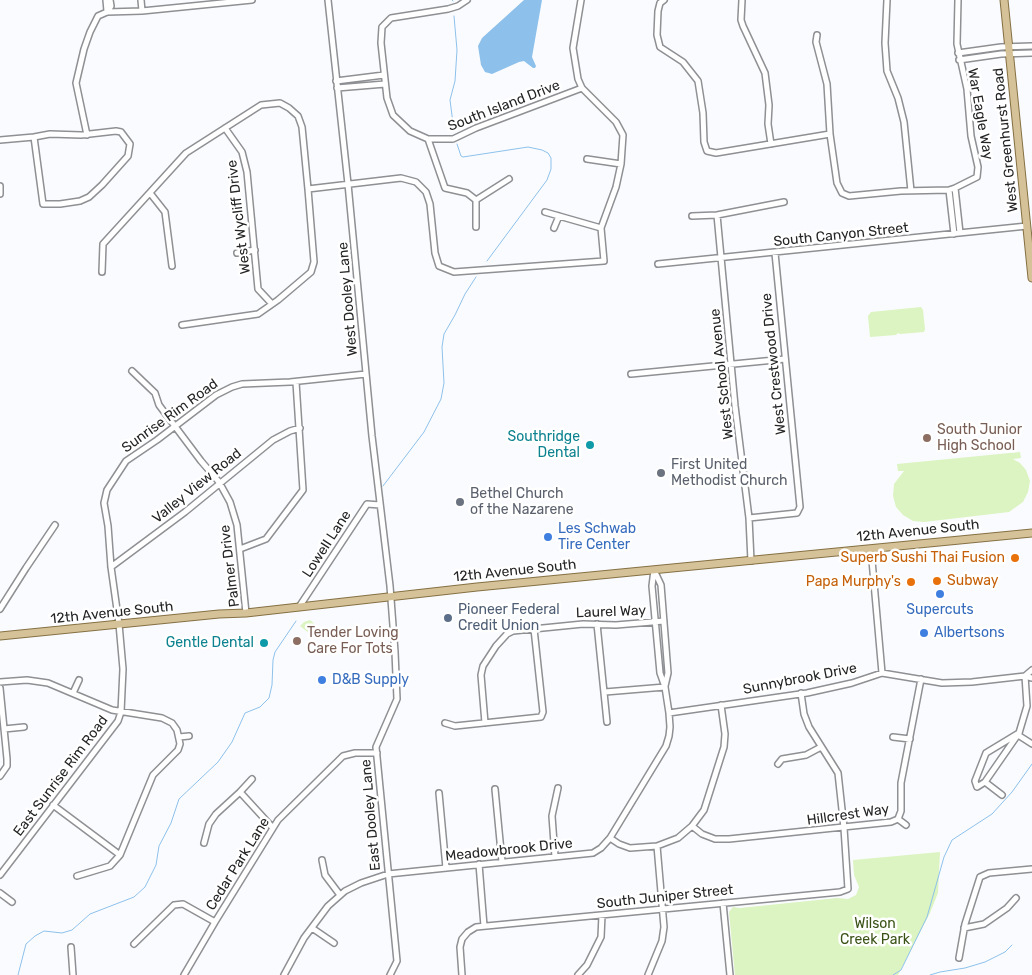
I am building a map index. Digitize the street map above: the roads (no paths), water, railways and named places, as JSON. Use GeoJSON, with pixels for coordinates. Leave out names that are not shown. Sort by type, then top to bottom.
{"type":"FeatureCollection","features":[{"type":"Feature","properties":{"kind":"main road","name":"West Greenhurst Road"},"geometry":{"type":"LineString","coordinates":[[1004,0],[1032,278]]}},
{"type":"Feature","properties":{"kind":"main road","name":"12th Avenue South"},"geometry":{"type":"LineString","coordinates":[[0,636],[219,614],[246,613],[391,596],[1032,533]]}},
{"type":"Feature","properties":{"kind":"street"},"geometry":{"type":"LineString","coordinates":[[106,0],[107,12]]}},
{"type":"Feature","properties":{"kind":"street"},"geometry":{"type":"LineString","coordinates":[[107,12],[110,0]]}},
{"type":"Feature","properties":{"kind":"street"},"geometry":{"type":"LineString","coordinates":[[141,0],[142,11]]}},
{"type":"Feature","properties":{"kind":"street"},"geometry":{"type":"LineString","coordinates":[[87,135],[77,92],[77,74],[90,32],[98,16],[107,12],[142,11],[252,0]]}},
{"type":"Feature","properties":{"kind":"street","name":"West Dooley Lane"},"geometry":{"type":"LineString","coordinates":[[328,0],[366,374],[391,596]]}},
{"type":"Feature","properties":{"kind":"street","name":"South Island Drive"},"geometry":{"type":"LineString","coordinates":[[467,0],[458,6],[448,9],[391,18],[382,27],[381,44],[387,98],[393,115],[410,131],[428,139],[453,139],[476,128],[582,88]]}},
{"type":"Feature","properties":{"kind":"street"},"geometry":{"type":"LineString","coordinates":[[308,189],[401,178],[416,182],[426,192],[430,204],[434,253],[439,266],[454,272],[604,261],[601,228],[616,187],[621,164],[623,136],[616,122],[582,88],[576,72],[573,48],[581,0]]}},
{"type":"Feature","properties":{"kind":"street"},"geometry":{"type":"LineString","coordinates":[[664,0],[660,3],[658,11],[657,35],[660,47],[683,62],[698,82],[703,113],[704,142],[707,151],[716,153],[830,134]]}},
{"type":"Feature","properties":{"kind":"street"},"geometry":{"type":"LineString","coordinates":[[742,0],[741,20],[765,73],[771,144]]}},
{"type":"Feature","properties":{"kind":"street"},"geometry":{"type":"LineString","coordinates":[[887,0],[884,43],[887,71],[898,98],[904,122],[911,191]]}},
{"type":"Feature","properties":{"kind":"street","name":"War Eagle Way"},"geometry":{"type":"LineString","coordinates":[[952,189],[973,180],[978,173],[971,136],[967,89],[958,53],[956,34],[958,0]]}},
{"type":"Feature","properties":{"kind":"street"},"geometry":{"type":"LineString","coordinates":[[817,35],[816,42],[827,84],[830,134],[837,183],[842,193],[849,196],[952,189]]}},
{"type":"Feature","properties":{"kind":"street"},"geometry":{"type":"LineString","coordinates":[[1009,50],[1032,46]]}},
{"type":"Feature","properties":{"kind":"street"},"geometry":{"type":"LineString","coordinates":[[1009,50],[1032,53]]}},
{"type":"Feature","properties":{"kind":"street","name":"War Eagle Way"},"geometry":{"type":"LineString","coordinates":[[958,53],[1009,50]]}},
{"type":"Feature","properties":{"kind":"street","name":"War Eagle Way"},"geometry":{"type":"LineString","coordinates":[[959,60],[1009,50]]}},
{"type":"Feature","properties":{"kind":"street"},"geometry":{"type":"LineString","coordinates":[[336,81],[384,75]]}},
{"type":"Feature","properties":{"kind":"street"},"geometry":{"type":"LineString","coordinates":[[337,88],[385,84]]}},
{"type":"Feature","properties":{"kind":"street"},"geometry":{"type":"LineString","coordinates":[[102,272],[103,244],[186,153],[262,105],[280,103],[289,108],[298,116],[302,127],[314,262],[311,272],[258,314],[182,325]]}},
{"type":"Feature","properties":{"kind":"street","name":"West Wycliff Drive"},"geometry":{"type":"LineString","coordinates":[[225,128],[242,152],[247,172],[258,289],[272,304]]}},
{"type":"Feature","properties":{"kind":"street"},"geometry":{"type":"LineString","coordinates":[[0,140],[50,134],[65,136],[87,135],[116,131],[121,132],[130,144],[128,156],[89,197],[70,202],[43,204],[34,137]]}},
{"type":"Feature","properties":{"kind":"street"},"geometry":{"type":"LineString","coordinates":[[428,139],[445,188],[467,193],[476,200]]}},
{"type":"Feature","properties":{"kind":"street"},"geometry":{"type":"LineString","coordinates":[[587,159],[621,164]]}},
{"type":"Feature","properties":{"kind":"street"},"geometry":{"type":"LineString","coordinates":[[476,200],[509,179]]}},
{"type":"Feature","properties":{"kind":"street"},"geometry":{"type":"LineString","coordinates":[[0,186],[0,194]]}},
{"type":"Feature","properties":{"kind":"street"},"geometry":{"type":"LineString","coordinates":[[952,189],[960,234]]}},
{"type":"Feature","properties":{"kind":"street"},"geometry":{"type":"LineString","coordinates":[[952,189],[954,234]]}},
{"type":"Feature","properties":{"kind":"street"},"geometry":{"type":"LineString","coordinates":[[150,193],[165,212],[172,266]]}},
{"type":"Feature","properties":{"kind":"street"},"geometry":{"type":"LineString","coordinates":[[476,200],[476,227]]}},
{"type":"Feature","properties":{"kind":"street"},"geometry":{"type":"LineString","coordinates":[[692,216],[718,215],[784,202]]}},
{"type":"Feature","properties":{"kind":"street"},"geometry":{"type":"LineString","coordinates":[[544,212],[601,228]]}},
{"type":"Feature","properties":{"kind":"street","name":"West School Avenue"},"geometry":{"type":"LineString","coordinates":[[718,215],[749,518],[751,561]]}},
{"type":"Feature","properties":{"kind":"street"},"geometry":{"type":"LineString","coordinates":[[554,228],[559,216]]}},
{"type":"Feature","properties":{"kind":"street","name":"South Canyon Street"},"geometry":{"type":"LineString","coordinates":[[658,264],[722,259],[1027,226]]}},
{"type":"Feature","properties":{"kind":"street"},"geometry":{"type":"LineString","coordinates":[[237,253],[255,250]]}},
{"type":"Feature","properties":{"kind":"street","name":"West Crestwood Drive"},"geometry":{"type":"LineString","coordinates":[[749,518],[797,513],[800,507],[775,253]]}},
{"type":"Feature","properties":{"kind":"street"},"geometry":{"type":"LineString","coordinates":[[631,374],[785,359]]}},
{"type":"Feature","properties":{"kind":"street","name":"Palmer Drive"},"geometry":{"type":"LineString","coordinates":[[132,370],[155,393],[159,405],[201,461],[220,482],[233,509],[237,525],[246,613]]}},
{"type":"Feature","properties":{"kind":"street","name":"Sunrise Rim Road"},"geometry":{"type":"LineString","coordinates":[[119,624],[104,503],[107,490],[126,461],[216,395],[232,387],[242,384],[296,382],[366,374]]}},
{"type":"Feature","properties":{"kind":"street"},"geometry":{"type":"LineString","coordinates":[[240,549],[266,539],[303,490],[296,382]]}},
{"type":"Feature","properties":{"kind":"street","name":"Valley View Road"},"geometry":{"type":"LineString","coordinates":[[111,567],[185,512],[273,440],[300,428]]}},
{"type":"Feature","properties":{"kind":"street","name":"Lowell Lane"},"geometry":{"type":"LineString","coordinates":[[299,607],[367,504],[380,505]]}},
{"type":"Feature","properties":{"kind":"street"},"geometry":{"type":"LineString","coordinates":[[0,609],[55,525]]}},
{"type":"Feature","properties":{"kind":"street"},"geometry":{"type":"LineString","coordinates":[[871,549],[882,673]]}},
{"type":"Feature","properties":{"kind":"street","name":"Meadowbrook Drive"},"geometry":{"type":"LineString","coordinates":[[654,570],[661,585],[668,673],[665,687]]}},
{"type":"Feature","properties":{"kind":"street","name":"Meadowbrook Drive"},"geometry":{"type":"LineString","coordinates":[[284,975],[304,938],[328,906],[345,891],[361,883],[388,874],[592,853],[601,848],[610,838],[666,746],[670,727],[665,687],[660,673],[652,586],[654,570]]}},
{"type":"Feature","properties":{"kind":"street","name":"East Dooley Lane"},"geometry":{"type":"LineString","coordinates":[[390,975],[397,961],[376,747],[397,699],[391,596]]}},
{"type":"Feature","properties":{"kind":"street","name":"Laurel Way"},"geometry":{"type":"LineString","coordinates":[[485,723],[480,686],[481,674],[483,666],[506,634],[513,631],[534,629],[664,621]]}},
{"type":"Feature","properties":{"kind":"street","name":"East Sunrise Rim Road"},"geometry":{"type":"LineString","coordinates":[[0,876],[118,721],[121,712],[123,669],[119,624]]}},
{"type":"Feature","properties":{"kind":"street"},"geometry":{"type":"LineString","coordinates":[[597,624],[607,722]]}},
{"type":"Feature","properties":{"kind":"street"},"geometry":{"type":"LineString","coordinates":[[445,723],[455,726],[541,717],[543,712],[534,629]]}},
{"type":"Feature","properties":{"kind":"street"},"geometry":{"type":"LineString","coordinates":[[1018,734],[986,753],[975,780],[977,787],[985,782],[1018,734],[1027,706],[1024,676],[1032,670]]}},
{"type":"Feature","properties":{"kind":"street","name":"Sunnybrook Drive"},"geometry":{"type":"LineString","coordinates":[[669,713],[801,693],[852,683],[882,673],[942,683],[1024,676],[1032,678]]}},
{"type":"Feature","properties":{"kind":"street","name":"Hillcrest Way"},"geometry":{"type":"LineString","coordinates":[[692,826],[702,834],[714,839],[730,839],[844,828],[891,822],[898,819],[901,811],[901,783],[921,679]]}},
{"type":"Feature","properties":{"kind":"street"},"geometry":{"type":"LineString","coordinates":[[0,682],[38,680],[121,712],[162,718],[172,723],[177,730],[179,737],[178,750],[153,775],[148,784],[120,855],[110,866],[77,876]]}},
{"type":"Feature","properties":{"kind":"street"},"geometry":{"type":"LineString","coordinates":[[73,693],[79,680]]}},
{"type":"Feature","properties":{"kind":"street"},"geometry":{"type":"LineString","coordinates":[[605,692],[665,687]]}},
{"type":"Feature","properties":{"kind":"street"},"geometry":{"type":"LineString","coordinates":[[0,688],[7,766],[0,776]]}},
{"type":"Feature","properties":{"kind":"street"},"geometry":{"type":"LineString","coordinates":[[801,693],[807,722],[838,773],[844,828]]}},
{"type":"Feature","properties":{"kind":"street"},"geometry":{"type":"LineString","coordinates":[[610,838],[630,848],[657,846],[678,838],[692,826],[704,810],[724,747],[725,734],[721,705]]}},
{"type":"Feature","properties":{"kind":"street"},"geometry":{"type":"LineString","coordinates":[[4,729],[24,727]]}},
{"type":"Feature","properties":{"kind":"street"},"geometry":{"type":"LineString","coordinates":[[1018,734],[1032,744]]}},
{"type":"Feature","properties":{"kind":"street"},"geometry":{"type":"LineString","coordinates":[[179,737],[188,736]]}},
{"type":"Feature","properties":{"kind":"street"},"geometry":{"type":"LineString","coordinates":[[893,737],[910,739]]}},
{"type":"Feature","properties":{"kind":"street"},"geometry":{"type":"LineString","coordinates":[[778,764],[782,759],[806,755],[821,747]]}},
{"type":"Feature","properties":{"kind":"street","name":"Cedar Park Lane"},"geometry":{"type":"LineString","coordinates":[[184,975],[278,820],[343,756],[355,753],[377,753]]}},
{"type":"Feature","properties":{"kind":"street"},"geometry":{"type":"LineString","coordinates":[[204,843],[209,824],[216,814],[252,779]]}},
{"type":"Feature","properties":{"kind":"street"},"geometry":{"type":"LineString","coordinates":[[985,782],[1002,794]]}},
{"type":"Feature","properties":{"kind":"street"},"geometry":{"type":"LineString","coordinates":[[555,857],[552,816],[558,788]]}},
{"type":"Feature","properties":{"kind":"street"},"geometry":{"type":"LineString","coordinates":[[495,789],[502,862]]}},
{"type":"Feature","properties":{"kind":"street"},"geometry":{"type":"LineString","coordinates":[[240,792],[273,828]]}},
{"type":"Feature","properties":{"kind":"street"},"geometry":{"type":"LineString","coordinates":[[439,793],[446,868]]}},
{"type":"Feature","properties":{"kind":"street"},"geometry":{"type":"LineString","coordinates":[[53,805],[120,855]]}},
{"type":"Feature","properties":{"kind":"street"},"geometry":{"type":"LineString","coordinates":[[898,819],[906,825]]}},
{"type":"Feature","properties":{"kind":"street","name":"South Juniper Street"},"geometry":{"type":"LineString","coordinates":[[484,926],[840,892],[848,889],[844,828]]}},
{"type":"Feature","properties":{"kind":"street"},"geometry":{"type":"LineString","coordinates":[[648,975],[662,941],[664,927],[657,846]]}},
{"type":"Feature","properties":{"kind":"street"},"geometry":{"type":"LineString","coordinates":[[322,860],[325,875],[340,895]]}},
{"type":"Feature","properties":{"kind":"street"},"geometry":{"type":"LineString","coordinates":[[462,975],[460,947],[462,939],[476,927],[484,926],[478,864]]}},
{"type":"Feature","properties":{"kind":"street"},"geometry":{"type":"LineString","coordinates":[[959,958],[964,928],[980,877],[989,873],[1032,869]]}},
{"type":"Feature","properties":{"kind":"street"},"geometry":{"type":"LineString","coordinates":[[0,893],[12,902]]}},
{"type":"Feature","properties":{"kind":"street"},"geometry":{"type":"LineString","coordinates":[[964,928],[984,924],[1007,908],[1016,898]]}},
{"type":"Feature","properties":{"kind":"street"},"geometry":{"type":"LineString","coordinates":[[723,903],[730,975]]}},
{"type":"Feature","properties":{"kind":"street"},"geometry":{"type":"LineString","coordinates":[[134,944],[174,905],[183,904],[215,922]]}},
{"type":"Feature","properties":{"kind":"street"},"geometry":{"type":"LineString","coordinates":[[578,975],[587,965],[601,937],[602,915]]}},
{"type":"Feature","properties":{"kind":"street"},"geometry":{"type":"LineString","coordinates":[[312,928],[334,943]]}},
{"type":"Feature","properties":{"kind":"street"},"geometry":{"type":"LineString","coordinates":[[71,946],[73,975]]}},
{"type":"Feature","properties":{"kind":"water"},"geometry":{"type":"Polygon","coordinates":[[[524,0],[542,0],[532,57],[535,68],[524,61],[492,74],[485,72],[481,65],[478,46],[482,38],[524,0]]]}},
{"type":"Feature","properties":{"kind":"waterway"},"geometry":{"type":"LineString","coordinates":[[454,16],[457,50],[455,81],[450,100],[454,131]]}},
{"type":"Feature","properties":{"kind":"waterway"},"geometry":{"type":"LineString","coordinates":[[457,144],[463,157],[528,147],[542,150],[548,153],[551,158],[551,169],[547,180],[487,261]]}},
{"type":"Feature","properties":{"kind":"waterway"},"geometry":{"type":"LineString","coordinates":[[383,486],[424,432],[441,399],[444,383],[442,347],[444,334],[476,277]]}},
{"type":"Feature","properties":{"kind":"waterway"},"geometry":{"type":"LineString","coordinates":[[18,975],[26,944],[35,936],[44,931],[62,933],[72,930],[90,914],[134,897],[145,887],[156,865],[159,846],[171,823],[179,799],[218,762],[232,742],[245,713],[260,707],[269,698],[275,652],[296,621]]}},
{"type":"Feature","properties":{"kind":"waterway"},"geometry":{"type":"LineString","coordinates":[[893,975],[901,970],[927,917],[944,857],[952,840],[992,814],[1012,792],[1032,764]]}},
{"type":"Feature","properties":{"kind":"waterway"},"geometry":{"type":"LineString","coordinates":[[930,975],[985,962],[1005,952],[1012,945]]}},
{"type":"Feature","properties":{"kind":"place","name":"South Junior High School"},"geometry":{"type":"Point","coordinates":[927,438]}},
{"type":"Feature","properties":{"kind":"place","name":"Southridge Dental"},"geometry":{"type":"Point","coordinates":[590,445]}},
{"type":"Feature","properties":{"kind":"place","name":"First United Methodist Church"},"geometry":{"type":"Point","coordinates":[661,473]}},
{"type":"Feature","properties":{"kind":"place","name":"Bethel Church of the Nazarene"},"geometry":{"type":"Point","coordinates":[460,502]}},
{"type":"Feature","properties":{"kind":"place","name":"Les Schwab Tire Center"},"geometry":{"type":"Point","coordinates":[548,537]}},
{"type":"Feature","properties":{"kind":"place","name":"Superb Sushi Thai Fusion"},"geometry":{"type":"Point","coordinates":[1015,558]}},
{"type":"Feature","properties":{"kind":"place","name":"Subway"},"geometry":{"type":"Point","coordinates":[937,581]}},
{"type":"Feature","properties":{"kind":"place","name":"Papa Murphy's"},"geometry":{"type":"Point","coordinates":[911,582]}},
{"type":"Feature","properties":{"kind":"place","name":"Supercuts"},"geometry":{"type":"Point","coordinates":[940,594]}},
{"type":"Feature","properties":{"kind":"place","name":"Pioneer Federal Credit Union"},"geometry":{"type":"Point","coordinates":[448,618]}},
{"type":"Feature","properties":{"kind":"place","name":"Albertsons"},"geometry":{"type":"Point","coordinates":[924,633]}},
{"type":"Feature","properties":{"kind":"place","name":"Tender Loving Care For Tots"},"geometry":{"type":"Point","coordinates":[297,641]}},
{"type":"Feature","properties":{"kind":"place","name":"Gentle Dental"},"geometry":{"type":"Point","coordinates":[264,643]}},
{"type":"Feature","properties":{"kind":"place","name":"D&B Supply"},"geometry":{"type":"Point","coordinates":[322,680]}},
{"type":"Feature","properties":{"kind":"park label","name":"Wilson Creek Park"},"geometry":{"type":"Point","coordinates":[875,932]}}]}
